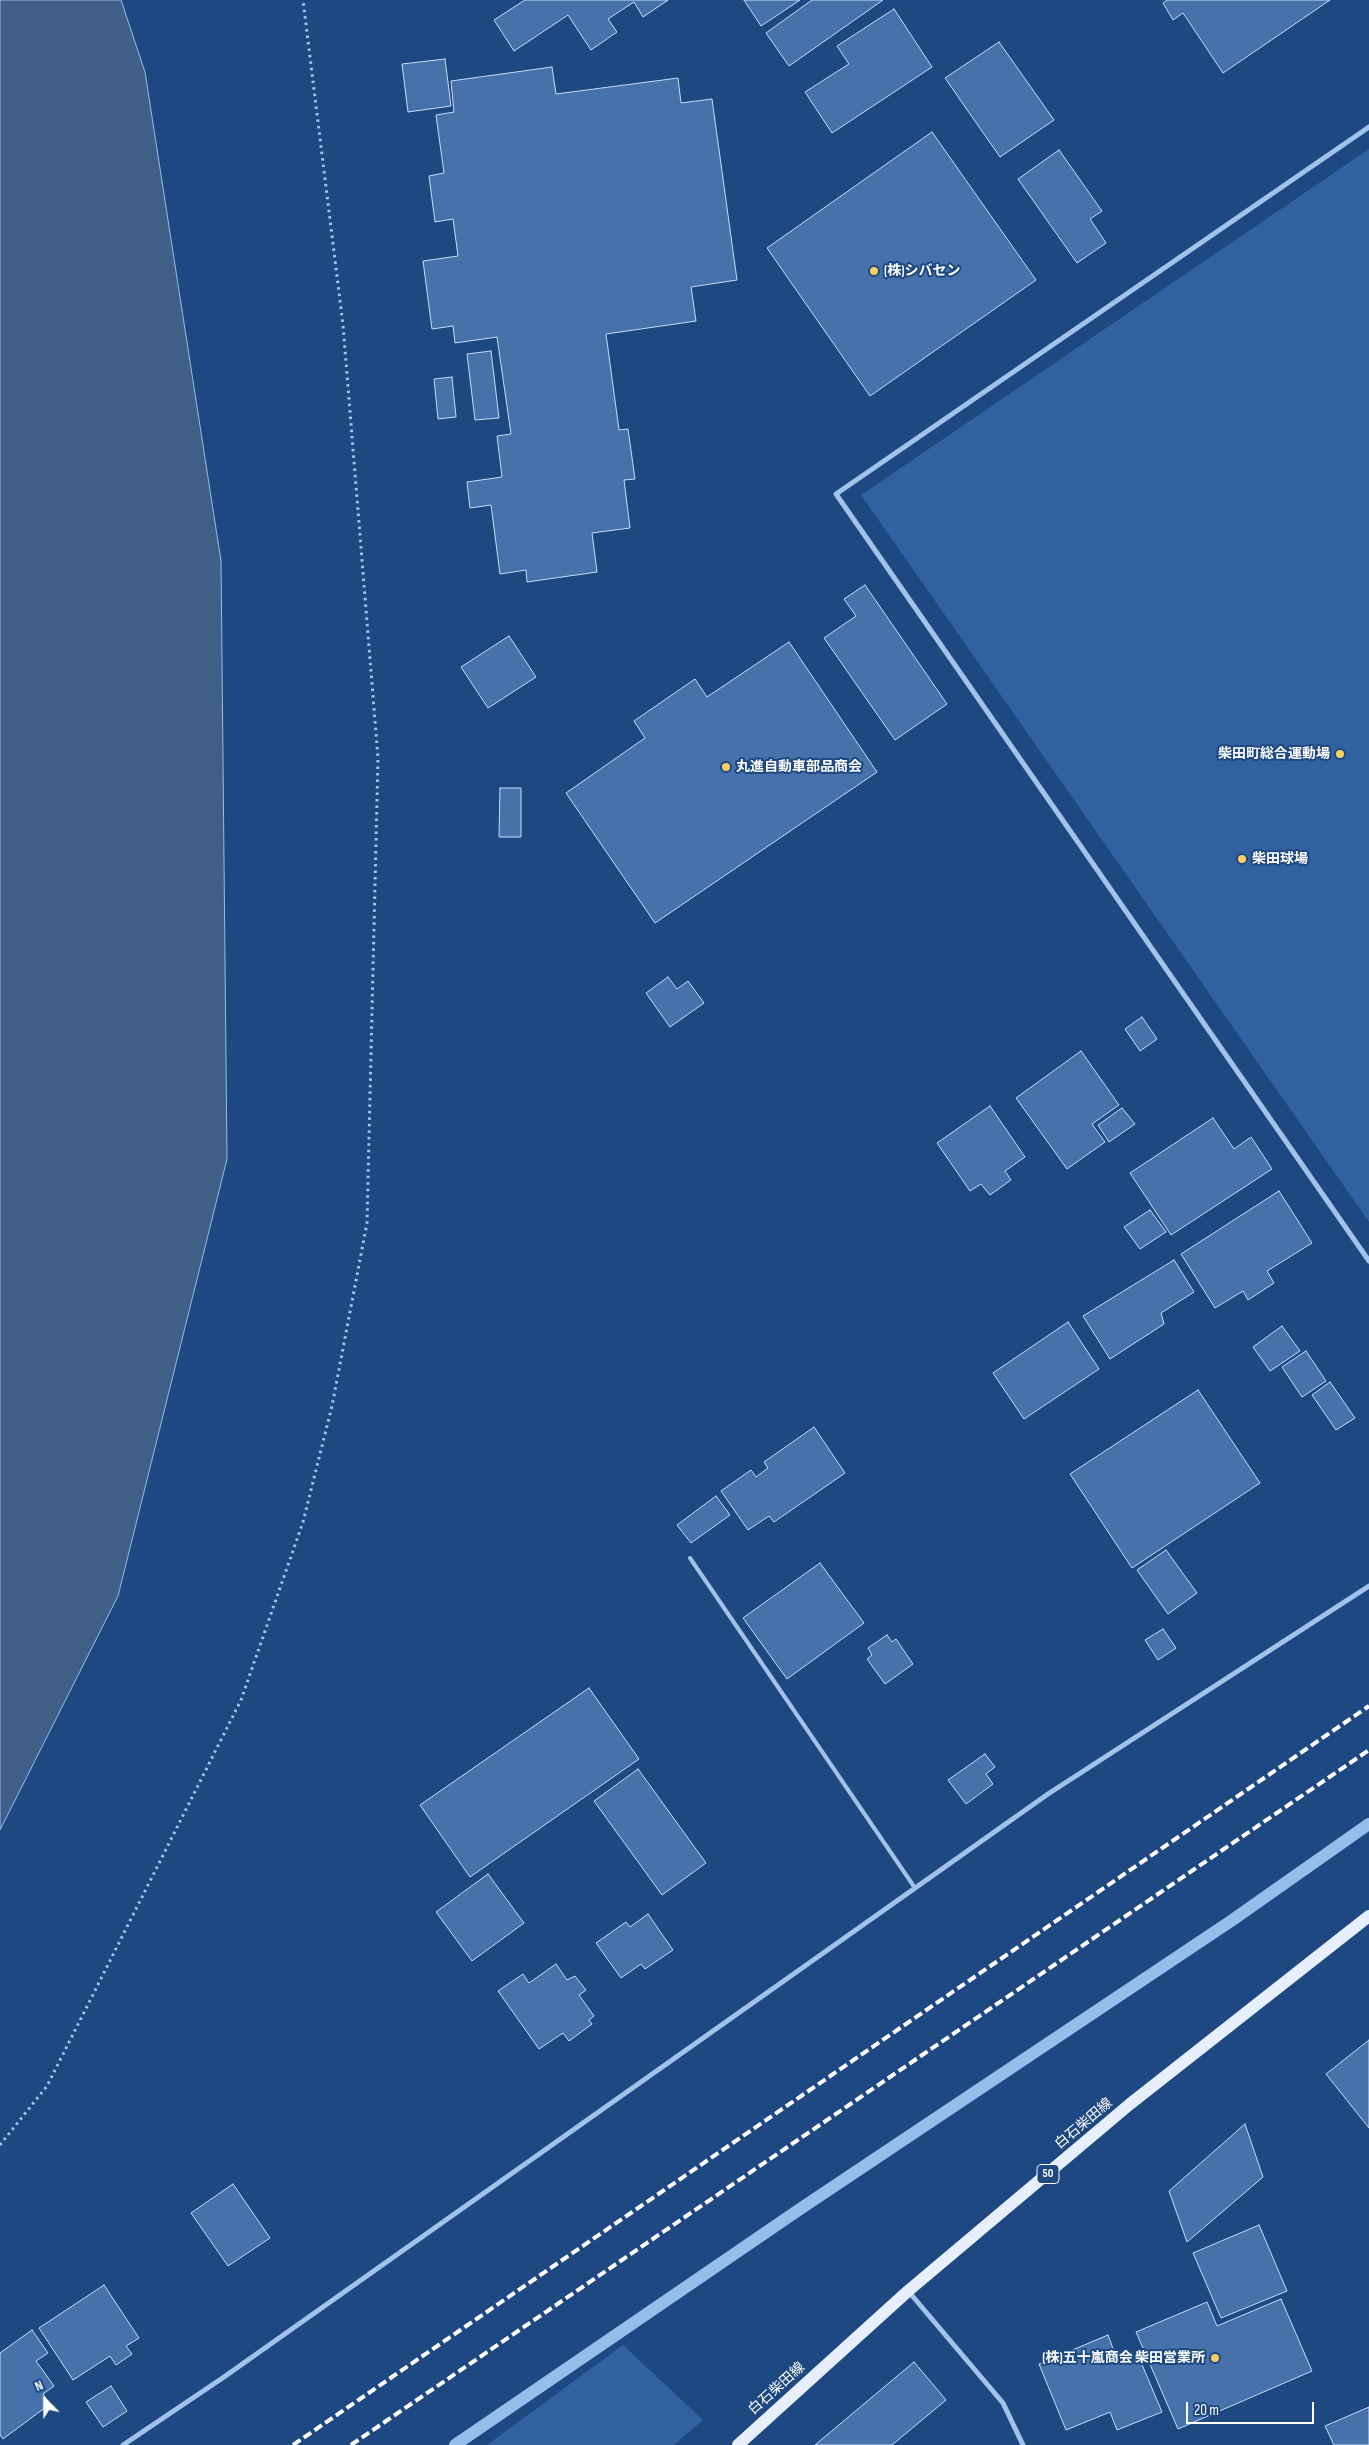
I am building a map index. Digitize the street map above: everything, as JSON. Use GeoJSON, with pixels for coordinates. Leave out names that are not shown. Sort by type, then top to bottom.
{"type":"FeatureCollection","features":[{"type":"Feature","properties":{"kind":"main road","name":"白石柴田線"},"geometry":{"type":"LineString","coordinates":[[738,2445],[908,2291],[1130,2104],[1369,1916]]}},
{"type":"Feature","properties":{"kind":"street"},"geometry":{"type":"LineString","coordinates":[[1369,128],[836,494],[1369,1261]]}},
{"type":"Feature","properties":{"kind":"street"},"geometry":{"type":"LineString","coordinates":[[123,2445],[224,2377],[1048,1794],[1369,1586]]}},
{"type":"Feature","properties":{"kind":"street"},"geometry":{"type":"LineString","coordinates":[[908,2291],[1003,2403],[1023,2445]]}},
{"type":"Feature","properties":{"kind":"lane"},"geometry":{"type":"LineString","coordinates":[[690,1558],[915,1888]]}},
{"type":"Feature","properties":{"kind":"path"},"geometry":{"type":"LineString","coordinates":[[0,2145],[47,2086],[241,1700],[303,1522],[332,1406],[368,1223],[378,758],[343,325],[303,0]]}},
{"type":"Feature","properties":{"kind":"shaded area"},"geometry":{"type":"Polygon","coordinates":[[[0,0],[121,0],[145,72],[221,561],[227,1159],[118,1596],[0,1830],[0,0]]]}},
{"type":"Feature","properties":{"kind":"shaded area","name":"柴田球場"},"geometry":{"type":"Polygon","coordinates":[[[1369,149],[1369,1222],[861,495],[1369,149]]]}},
{"type":"Feature","properties":{"kind":"shaded area"},"geometry":{"type":"Polygon","coordinates":[[[623,2345],[703,2420],[674,2445],[487,2445],[623,2345]]]}},
{"type":"Feature","properties":{"kind":"building"},"geometry":{"type":"Polygon","coordinates":[[[525,0],[668,0],[643,17],[634,2],[608,19],[617,32],[591,50],[568,15],[514,51],[494,20],[525,0]]]}},
{"type":"Feature","properties":{"kind":"building"},"geometry":{"type":"Polygon","coordinates":[[[744,0],[800,0],[761,26],[744,0]]]}},
{"type":"Feature","properties":{"kind":"building"},"geometry":{"type":"Polygon","coordinates":[[[812,0],[883,0],[789,66],[766,33],[812,0]]]}},
{"type":"Feature","properties":{"kind":"building"},"geometry":{"type":"Polygon","coordinates":[[[1167,0],[1330,0],[1223,73],[1183,13],[1173,20],[1163,3],[1167,0]]]}},
{"type":"Feature","properties":{"kind":"building"},"geometry":{"type":"Polygon","coordinates":[[[894,9],[932,67],[832,133],[805,92],[849,64],[837,46],[894,9]]]}},
{"type":"Feature","properties":{"kind":"building"},"geometry":{"type":"Polygon","coordinates":[[[999,42],[1054,120],[1000,157],[945,78],[999,42]]]}},
{"type":"Feature","properties":{"kind":"building"},"geometry":{"type":"Polygon","coordinates":[[[445,59],[451,106],[408,112],[402,64],[445,59]]]}},
{"type":"Feature","properties":{"kind":"building"},"geometry":{"type":"Polygon","coordinates":[[[552,67],[556,94],[678,78],[681,103],[712,99],[737,280],[691,287],[696,321],[606,334],[619,430],[628,429],[635,479],[624,480],[630,528],[592,533],[597,572],[527,582],[526,570],[500,574],[491,505],[470,508],[467,482],[502,477],[497,436],[511,434],[497,337],[455,343],[453,326],[432,329],[423,261],[458,256],[453,219],[435,222],[429,176],[444,173],[436,115],[454,112],[451,81],[552,67]]]}},
{"type":"Feature","properties":{"kind":"building"},"geometry":{"type":"Polygon","coordinates":[[[932,132],[1036,280],[870,396],[767,248],[932,132]]]}},
{"type":"Feature","properties":{"kind":"building"},"geometry":{"type":"Polygon","coordinates":[[[1059,150],[1102,211],[1090,219],[1106,243],[1077,263],[1018,179],[1059,150]]]}},
{"type":"Feature","properties":{"kind":"building"},"geometry":{"type":"Polygon","coordinates":[[[491,351],[499,418],[475,420],[467,354],[491,351]]]}},
{"type":"Feature","properties":{"kind":"building"},"geometry":{"type":"Polygon","coordinates":[[[452,377],[456,417],[438,419],[434,379],[452,377]]]}},
{"type":"Feature","properties":{"kind":"building"},"geometry":{"type":"Polygon","coordinates":[[[865,585],[947,704],[895,740],[824,638],[856,616],[844,599],[865,585]]]}},
{"type":"Feature","properties":{"kind":"building"},"geometry":{"type":"Polygon","coordinates":[[[509,636],[536,677],[488,708],[461,667],[509,636]]]}},
{"type":"Feature","properties":{"kind":"building"},"geometry":{"type":"Polygon","coordinates":[[[789,642],[877,772],[655,923],[566,793],[645,738],[634,721],[695,679],[707,697],[789,642]]]}},
{"type":"Feature","properties":{"kind":"building"},"geometry":{"type":"Polygon","coordinates":[[[500,788],[521,788],[521,837],[499,837],[500,788]]]}},
{"type":"Feature","properties":{"kind":"building"},"geometry":{"type":"Polygon","coordinates":[[[668,977],[677,989],[688,981],[704,1003],[670,1027],[646,993],[668,977]]]}},
{"type":"Feature","properties":{"kind":"building"},"geometry":{"type":"Polygon","coordinates":[[[1142,1017],[1157,1039],[1140,1051],[1125,1029],[1142,1017]]]}},
{"type":"Feature","properties":{"kind":"building"},"geometry":{"type":"Polygon","coordinates":[[[1081,1051],[1119,1105],[1092,1124],[1105,1142],[1067,1169],[1016,1098],[1081,1051]]]}},
{"type":"Feature","properties":{"kind":"building"},"geometry":{"type":"Polygon","coordinates":[[[990,1106],[1025,1157],[1005,1171],[1011,1180],[990,1195],[981,1184],[970,1191],[937,1143],[990,1106]]]}},
{"type":"Feature","properties":{"kind":"building"},"geometry":{"type":"Polygon","coordinates":[[[1122,1108],[1135,1124],[1109,1142],[1098,1125],[1122,1108]]]}},
{"type":"Feature","properties":{"kind":"building"},"geometry":{"type":"Polygon","coordinates":[[[1213,1118],[1234,1149],[1251,1137],[1272,1169],[1171,1235],[1130,1173],[1213,1118]]]}},
{"type":"Feature","properties":{"kind":"building"},"geometry":{"type":"Polygon","coordinates":[[[1279,1191],[1312,1243],[1267,1271],[1274,1283],[1248,1300],[1243,1291],[1215,1308],[1181,1254],[1279,1191]]]}},
{"type":"Feature","properties":{"kind":"building"},"geometry":{"type":"Polygon","coordinates":[[[1150,1210],[1166,1232],[1140,1249],[1124,1227],[1150,1210]]]}},
{"type":"Feature","properties":{"kind":"building"},"geometry":{"type":"Polygon","coordinates":[[[1174,1260],[1194,1292],[1161,1313],[1164,1324],[1110,1359],[1083,1316],[1174,1260]]]}},
{"type":"Feature","properties":{"kind":"building"},"geometry":{"type":"Polygon","coordinates":[[[1068,1322],[1099,1369],[1024,1419],[993,1373],[1068,1322]]]}},
{"type":"Feature","properties":{"kind":"building"},"geometry":{"type":"Polygon","coordinates":[[[1282,1326],[1300,1351],[1270,1371],[1253,1347],[1282,1326]]]}},
{"type":"Feature","properties":{"kind":"building"},"geometry":{"type":"Polygon","coordinates":[[[1306,1351],[1326,1381],[1302,1397],[1282,1367],[1306,1351]]]}},
{"type":"Feature","properties":{"kind":"building"},"geometry":{"type":"Polygon","coordinates":[[[1330,1382],[1355,1418],[1336,1430],[1312,1395],[1330,1382]]]}},
{"type":"Feature","properties":{"kind":"building"},"geometry":{"type":"Polygon","coordinates":[[[1198,1390],[1260,1483],[1132,1568],[1070,1474],[1198,1390]]]}},
{"type":"Feature","properties":{"kind":"building"},"geometry":{"type":"Polygon","coordinates":[[[814,1427],[845,1473],[774,1522],[769,1516],[748,1530],[721,1491],[751,1470],[756,1477],[768,1468],[764,1462],[814,1427]]]}},
{"type":"Feature","properties":{"kind":"building"},"geometry":{"type":"Polygon","coordinates":[[[716,1496],[730,1515],[691,1543],[677,1525],[716,1496]]]}},
{"type":"Feature","properties":{"kind":"building"},"geometry":{"type":"Polygon","coordinates":[[[1166,1550],[1197,1593],[1168,1614],[1137,1570],[1166,1550]]]}},
{"type":"Feature","properties":{"kind":"building"},"geometry":{"type":"Polygon","coordinates":[[[820,1563],[864,1623],[787,1679],[743,1618],[820,1563]]]}},
{"type":"Feature","properties":{"kind":"building"},"geometry":{"type":"Polygon","coordinates":[[[1163,1629],[1176,1648],[1158,1660],[1145,1640],[1163,1629]]]}},
{"type":"Feature","properties":{"kind":"building"},"geometry":{"type":"Polygon","coordinates":[[[887,1635],[892,1642],[896,1639],[913,1664],[885,1684],[867,1659],[872,1655],[868,1648],[887,1635]]]}},
{"type":"Feature","properties":{"kind":"building"},"geometry":{"type":"Polygon","coordinates":[[[589,1688],[639,1759],[470,1877],[420,1805],[589,1688]]]}},
{"type":"Feature","properties":{"kind":"building"},"geometry":{"type":"Polygon","coordinates":[[[985,1754],[995,1767],[986,1774],[993,1784],[966,1804],[948,1780],[985,1754]]]}},
{"type":"Feature","properties":{"kind":"building"},"geometry":{"type":"Polygon","coordinates":[[[638,1769],[706,1863],[662,1895],[594,1801],[638,1769]]]}},
{"type":"Feature","properties":{"kind":"building"},"geometry":{"type":"Polygon","coordinates":[[[488,1874],[524,1923],[472,1961],[436,1912],[488,1874]]]}},
{"type":"Feature","properties":{"kind":"building"},"geometry":{"type":"Polygon","coordinates":[[[648,1914],[673,1950],[645,1969],[641,1964],[621,1978],[596,1943],[626,1922],[630,1927],[648,1914]]]}},
{"type":"Feature","properties":{"kind":"building"},"geometry":{"type":"Polygon","coordinates":[[[556,1964],[567,1980],[575,1976],[586,1990],[579,1995],[594,2016],[589,2020],[592,2024],[569,2041],[563,2033],[539,2049],[498,1991],[523,1974],[529,1983],[556,1964]]]}},
{"type":"Feature","properties":{"kind":"building"},"geometry":{"type":"Polygon","coordinates":[[[1369,2040],[1369,2128],[1326,2074],[1369,2040]]]}},
{"type":"Feature","properties":{"kind":"building"},"geometry":{"type":"Polygon","coordinates":[[[1245,2124],[1263,2177],[1187,2242],[1169,2191],[1245,2124]]]}},
{"type":"Feature","properties":{"kind":"building"},"geometry":{"type":"Polygon","coordinates":[[[233,2184],[270,2238],[228,2266],[191,2213],[233,2184]]]}},
{"type":"Feature","properties":{"kind":"building"},"geometry":{"type":"Polygon","coordinates":[[[1259,2225],[1287,2291],[1221,2318],[1193,2253],[1259,2225]]]}},
{"type":"Feature","properties":{"kind":"building"},"geometry":{"type":"Polygon","coordinates":[[[104,2285],[139,2338],[126,2346],[132,2354],[116,2365],[110,2356],[73,2380],[39,2328],[104,2285]]]}},
{"type":"Feature","properties":{"kind":"building"},"geometry":{"type":"Polygon","coordinates":[[[1281,2299],[1312,2371],[1178,2429],[1136,2332],[1207,2302],[1217,2326],[1281,2299]]]}},
{"type":"Feature","properties":{"kind":"building"},"geometry":{"type":"Polygon","coordinates":[[[32,2330],[48,2353],[36,2361],[54,2386],[43,2394],[50,2404],[3,2439],[0,2435],[0,2353],[32,2330]]]}},
{"type":"Feature","properties":{"kind":"building"},"geometry":{"type":"Polygon","coordinates":[[[1108,2335],[1118,2362],[1138,2355],[1162,2412],[1117,2430],[1110,2412],[1066,2430],[1039,2364],[1108,2335]]]}},
{"type":"Feature","properties":{"kind":"building"},"geometry":{"type":"Polygon","coordinates":[[[914,2362],[946,2400],[892,2445],[815,2445],[914,2362]]]}},
{"type":"Feature","properties":{"kind":"building"},"geometry":{"type":"Polygon","coordinates":[[[111,2386],[127,2411],[103,2427],[86,2402],[111,2386]]]}},
{"type":"Feature","properties":{"kind":"building"},"geometry":{"type":"Polygon","coordinates":[[[1369,2407],[1369,2445],[1334,2445],[1325,2426],[1369,2407]]]}},
{"type":"Feature","properties":{"kind":"waterway"},"geometry":{"type":"LineString","coordinates":[[455,2445],[800,2209],[1231,1921],[1369,1824]]}},
{"type":"Feature","properties":{"kind":"railway"},"geometry":{"type":"LineString","coordinates":[[293,2445],[1369,1706]]}},
{"type":"Feature","properties":{"kind":"railway"},"geometry":{"type":"LineString","coordinates":[[351,2445],[1369,1750]]}},
{"type":"Feature","properties":{"kind":"place","name":"(株)シバセン"},"geometry":{"type":"Point","coordinates":[874,271]}},
{"type":"Feature","properties":{"kind":"place","name":"柴田町総合運動場"},"geometry":{"type":"Point","coordinates":[1340,754]}},
{"type":"Feature","properties":{"kind":"place","name":"丸進自動車部品商会"},"geometry":{"type":"Point","coordinates":[726,767]}},
{"type":"Feature","properties":{"kind":"place","name":"柴田球場"},"geometry":{"type":"Point","coordinates":[1242,859]}},
{"type":"Feature","properties":{"kind":"place","name":"(株)五十嵐商会 柴田営業所"},"geometry":{"type":"Point","coordinates":[1215,2358]}}]}
